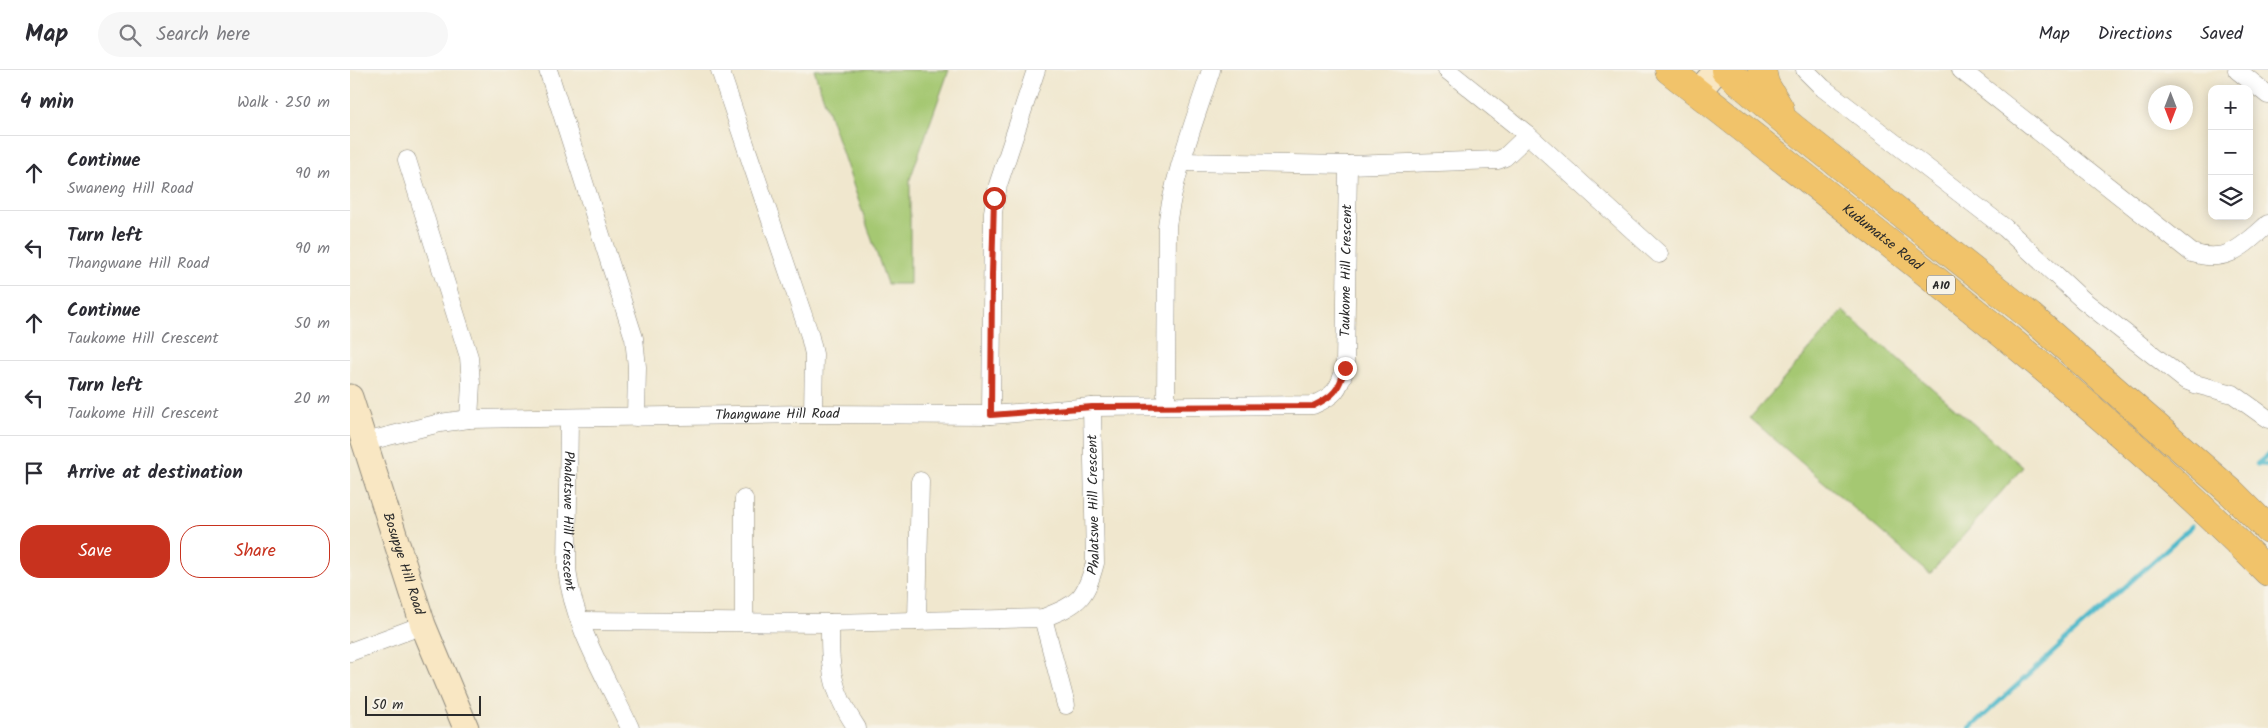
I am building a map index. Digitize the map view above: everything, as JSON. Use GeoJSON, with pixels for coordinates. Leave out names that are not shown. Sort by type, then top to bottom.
{"type":"FeatureCollection","features":[{"type":"Feature","properties":{"kind":"main road","name":"Kudumatse Road"},"geometry":{"type":"LineString","coordinates":[[1669,70],[2013,342],[2205,509],[2268,572]]}},
{"type":"Feature","properties":{"kind":"main road","name":"A10"},"geometry":{"type":"LineString","coordinates":[[1725,70],[1792,127],[2030,316],[2231,492],[2268,530]]}},
{"type":"Feature","properties":{"kind":"main road"},"geometry":{"type":"LineString","coordinates":[[1762,70],[1765,84],[1792,127]]}},
{"type":"Feature","properties":{"kind":"street"},"geometry":{"type":"LineString","coordinates":[[548,70],[634,338],[637,367],[636,417]]}},
{"type":"Feature","properties":{"kind":"street"},"geometry":{"type":"LineString","coordinates":[[720,70],[814,354],[813,414]]}},
{"type":"Feature","properties":{"kind":"street"},"geometry":{"type":"LineString","coordinates":[[991,415],[994,205],[998,185],[1036,70]]}},
{"type":"Feature","properties":{"kind":"street"},"geometry":{"type":"LineString","coordinates":[[1166,406],[1167,226],[1182,162],[1212,70]]}},
{"type":"Feature","properties":{"kind":"street"},"geometry":{"type":"LineString","coordinates":[[1448,70],[1528,135],[1659,254]]}},
{"type":"Feature","properties":{"kind":"street"},"geometry":{"type":"LineString","coordinates":[[1698,93],[1717,70]]}},
{"type":"Feature","properties":{"kind":"street"},"geometry":{"type":"LineString","coordinates":[[1805,70],[1823,88],[2005,228],[2082,300],[2185,380],[2233,394],[2268,419]]}},
{"type":"Feature","properties":{"kind":"street"},"geometry":{"type":"LineString","coordinates":[[1961,70],[2192,253],[2206,258],[2224,256],[2238,250],[2268,224]]}},
{"type":"Feature","properties":{"kind":"street"},"geometry":{"type":"LineString","coordinates":[[2237,70],[2268,95]]}},
{"type":"Feature","properties":{"kind":"street"},"geometry":{"type":"LineString","coordinates":[[1182,162],[1348,165],[1498,160],[1505,157],[1528,135]]}},
{"type":"Feature","properties":{"kind":"street"},"geometry":{"type":"LineString","coordinates":[[407,160],[469,357],[471,383],[469,419]]}},
{"type":"Feature","properties":{"kind":"street","name":"Taukome Hill Crescent"},"geometry":{"type":"LineString","coordinates":[[1192,406],[1313,406],[1327,399],[1340,386],[1345,368],[1348,165]]}},
{"type":"Feature","properties":{"kind":"street","name":"Bosupye Hill Road"},"geometry":{"type":"LineString","coordinates":[[350,397],[423,625],[466,728]]}},
{"type":"Feature","properties":{"kind":"street","name":"Thangwane Hill Road"},"geometry":{"type":"LineString","coordinates":[[365,442],[469,419],[813,414],[991,415],[1092,407],[1192,406]]}},
{"type":"Feature","properties":{"kind":"street","name":"Phalatswe Hill Crescent"},"geometry":{"type":"LineString","coordinates":[[1043,618],[1068,608],[1082,597],[1090,582],[1095,563],[1092,407]]}},
{"type":"Feature","properties":{"kind":"street","name":"Phalatswe Hill Crescent"},"geometry":{"type":"LineString","coordinates":[[569,419],[567,569],[569,587],[580,621],[630,728]]}},
{"type":"Feature","properties":{"kind":"street"},"geometry":{"type":"LineString","coordinates":[[917,621],[920,481]]}},
{"type":"Feature","properties":{"kind":"street"},"geometry":{"type":"LineString","coordinates":[[744,499],[744,621]]}},
{"type":"Feature","properties":{"kind":"street"},"geometry":{"type":"LineString","coordinates":[[580,621],[830,623],[1043,618],[1066,705]]}},
{"type":"Feature","properties":{"kind":"street"},"geometry":{"type":"LineString","coordinates":[[830,623],[830,668],[835,689],[846,712],[857,728]]}},
{"type":"Feature","properties":{"kind":"street"},"geometry":{"type":"LineString","coordinates":[[350,652],[423,625]]}},
{"type":"Feature","properties":{"kind":"green space"},"geometry":{"type":"Polygon","coordinates":[[[814,70],[949,70],[910,179],[910,284],[887,284],[814,70]]]}},
{"type":"Feature","properties":{"kind":"green space"},"geometry":{"type":"Polygon","coordinates":[[[1843,311],[2023,467],[1930,574],[1750,418],[1843,311]]]}},
{"type":"Feature","properties":{"kind":"waterway"},"geometry":{"type":"LineString","coordinates":[[2257,464],[2268,455]]}},
{"type":"Feature","properties":{"kind":"waterway"},"geometry":{"type":"LineString","coordinates":[[2257,464],[2268,465]]}},
{"type":"Feature","properties":{"kind":"waterway"},"geometry":{"type":"LineString","coordinates":[[1970,728],[2192,526]]}},
{"type":"Feature","properties":{"kind":"route"},"geometry":{"type":"LineString","coordinates":[[994,198],[991,415],[1092,407],[1313,406],[1327,399],[1340,386],[1345,368]]}}]}
